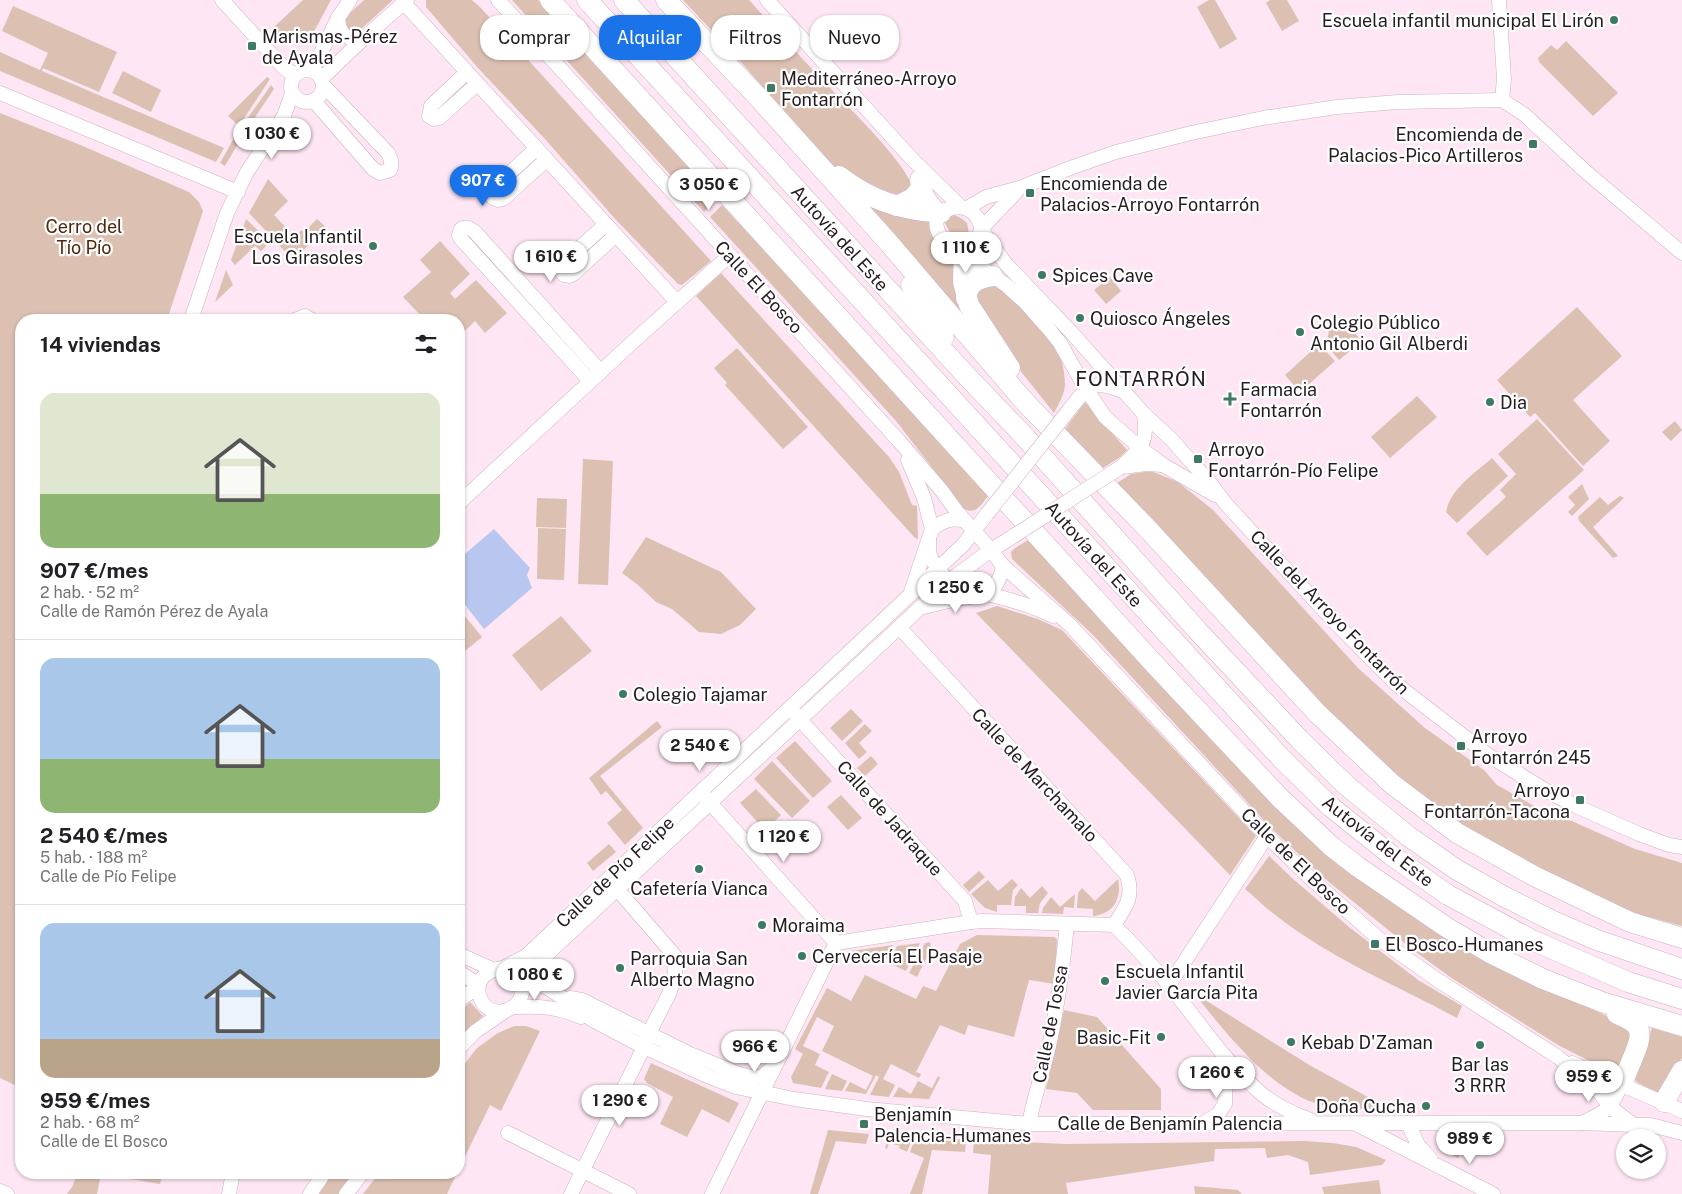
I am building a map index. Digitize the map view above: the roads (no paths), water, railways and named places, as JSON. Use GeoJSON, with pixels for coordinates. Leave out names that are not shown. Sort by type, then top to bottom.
{"type":"FeatureCollection","features":[{"type":"Feature","properties":{"kind":"highway"},"geometry":{"type":"LineString","coordinates":[[550,0],[1156,666],[1280,798],[1331,846],[1358,867],[1446,927],[1490,953],[1598,1006],[1630,1019],[1639,1030],[1641,1038],[1622,1084]]}},
{"type":"Feature","properties":{"kind":"highway","name":"Autovía del Este"},"geometry":{"type":"LineString","coordinates":[[588,0],[1282,759],[1331,807],[1419,875],[1448,895],[1490,918],[1532,940],[1628,982],[1682,999]]}},
{"type":"Feature","properties":{"kind":"highway","name":"Autovía del Este"},"geometry":{"type":"LineString","coordinates":[[624,0],[963,372],[1024,436],[1197,630],[1300,740],[1348,786],[1408,836],[1457,870],[1505,897],[1597,940],[1682,968]]}},
{"type":"Feature","properties":{"kind":"highway"},"geometry":{"type":"LineString","coordinates":[[666,0],[758,97],[888,242],[1024,401],[1084,462],[1317,713],[1392,784],[1457,833],[1534,876],[1630,922],[1682,938]]}},
{"type":"Feature","properties":{"kind":"highway"},"geometry":{"type":"LineString","coordinates":[[803,149],[861,192],[880,201],[922,212],[941,213]]}},
{"type":"Feature","properties":{"kind":"highway"},"geometry":{"type":"LineString","coordinates":[[897,206],[913,198],[921,188],[920,180]]}},
{"type":"Feature","properties":{"kind":"highway"},"geometry":{"type":"LineString","coordinates":[[848,199],[915,291],[963,372]]}},
{"type":"Feature","properties":{"kind":"highway"},"geometry":{"type":"LineString","coordinates":[[964,248],[963,282],[966,298],[972,312],[1029,395],[1084,462]]}},
{"type":"Feature","properties":{"kind":"highway"},"geometry":{"type":"LineString","coordinates":[[966,298],[970,285],[976,280],[993,276]]}},
{"type":"Feature","properties":{"kind":"highway"},"geometry":{"type":"LineString","coordinates":[[1630,922],[1682,933]]}},
{"type":"Feature","properties":{"kind":"highway"},"geometry":{"type":"LineString","coordinates":[[1543,979],[1602,1002],[1682,1026]]}},
{"type":"Feature","properties":{"kind":"highway"},"geometry":{"type":"LineString","coordinates":[[1664,1102],[1682,1071]]}},
{"type":"Feature","properties":{"kind":"street"},"geometry":{"type":"LineString","coordinates":[[222,0],[284,68],[295,75]]}},
{"type":"Feature","properties":{"kind":"street"},"geometry":{"type":"LineString","coordinates":[[193,314],[227,214],[246,172],[284,116],[303,98],[319,97],[319,78],[338,18],[350,0]]}},
{"type":"Feature","properties":{"kind":"street","name":"Calle El Bosco"},"geometry":{"type":"LineString","coordinates":[[498,0],[899,442],[970,526]]}},
{"type":"Feature","properties":{"kind":"street"},"geometry":{"type":"LineString","coordinates":[[767,0],[913,160],[976,216],[981,229]]}},
{"type":"Feature","properties":{"kind":"street"},"geometry":{"type":"LineString","coordinates":[[1499,0],[1504,79],[1502,100]]}},
{"type":"Feature","properties":{"kind":"street"},"geometry":{"type":"LineString","coordinates":[[319,78],[406,1],[536,149],[677,302]]}},
{"type":"Feature","properties":{"kind":"street"},"geometry":{"type":"LineString","coordinates":[[338,18],[339,26],[345,36],[354,39],[364,38]]}},
{"type":"Feature","properties":{"kind":"street"},"geometry":{"type":"LineString","coordinates":[[306,70],[319,78],[388,153],[392,159],[390,170],[380,173],[373,169],[291,87],[295,75],[306,70]]}},
{"type":"Feature","properties":{"kind":"street"},"geometry":{"type":"LineString","coordinates":[[467,72],[431,106],[429,116],[434,119],[439,118],[478,84]]}},
{"type":"Feature","properties":{"kind":"street"},"geometry":{"type":"LineString","coordinates":[[0,93],[238,192]]}},
{"type":"Feature","properties":{"kind":"street"},"geometry":{"type":"LineString","coordinates":[[1019,188],[981,229],[970,246],[964,248],[949,246],[939,235],[937,228],[941,213],[946,209],[964,207],[986,197],[1019,188],[1116,152],[1191,133],[1263,118],[1337,107],[1398,102],[1502,100],[1524,115],[1585,171],[1682,253]]}},
{"type":"Feature","properties":{"kind":"street"},"geometry":{"type":"LineString","coordinates":[[536,149],[493,188],[491,193],[493,198],[502,199],[546,160]]}},
{"type":"Feature","properties":{"kind":"street"},"geometry":{"type":"LineString","coordinates":[[913,160],[929,199],[941,213]]}},
{"type":"Feature","properties":{"kind":"street"},"geometry":{"type":"LineString","coordinates":[[605,224],[562,263],[560,272],[569,276],[573,274],[616,236]]}},
{"type":"Feature","properties":{"kind":"street"},"geometry":{"type":"LineString","coordinates":[[465,227],[475,232],[596,377],[461,239],[459,235],[461,229],[465,227]]}},
{"type":"Feature","properties":{"kind":"street","name":"Calle del Arroyo Fontarrón"},"geometry":{"type":"LineString","coordinates":[[981,229],[1005,263],[1071,332],[1144,414],[1171,439],[1220,497],[1330,617],[1390,678],[1464,739],[1518,774],[1576,806],[1645,837],[1682,847]]}},
{"type":"Feature","properties":{"kind":"street","name":"Calle del Arroyo Fontarrón"},"geometry":{"type":"LineString","coordinates":[[964,248],[972,261],[1025,302],[1048,328],[1105,417],[1140,448],[1163,465],[1220,497]]}},
{"type":"Feature","properties":{"kind":"street"},"geometry":{"type":"LineString","coordinates":[[465,497],[730,255]]}},
{"type":"Feature","properties":{"kind":"street"},"geometry":{"type":"LineString","coordinates":[[1069,410],[1075,392],[1073,365]]}},
{"type":"Feature","properties":{"kind":"street"},"geometry":{"type":"LineString","coordinates":[[1069,410],[1086,389],[1098,384],[1108,385],[1123,391]]}},
{"type":"Feature","properties":{"kind":"street","name":"Calle de Pío Felipe"},"geometry":{"type":"LineString","coordinates":[[498,968],[526,956],[963,546],[970,526],[987,514],[1069,410]]}},
{"type":"Feature","properties":{"kind":"street"},"geometry":{"type":"LineString","coordinates":[[1121,466],[1140,448],[1145,437],[1144,414]]}},
{"type":"Feature","properties":{"kind":"street","name":"Calle El Bosco"},"geometry":{"type":"LineString","coordinates":[[899,442],[915,473],[924,498],[930,534]]}},
{"type":"Feature","properties":{"kind":"street","name":"Calle del Arroyo Fontarrón"},"geometry":{"type":"LineString","coordinates":[[1121,466],[1163,465]]}},
{"type":"Feature","properties":{"kind":"street","name":"Calle de Pío Felipe"},"geometry":{"type":"LineString","coordinates":[[523,981],[544,957],[799,719],[902,630],[920,608],[949,581],[991,550],[1121,466]]}},
{"type":"Feature","properties":{"kind":"street"},"geometry":{"type":"LineString","coordinates":[[956,518],[970,526],[1002,566],[1000,579],[986,594],[971,593],[956,587],[934,563],[929,553],[930,534],[948,520],[956,518]]}},
{"type":"Feature","properties":{"kind":"street","name":"Calle de Pío Felipe"},"geometry":{"type":"LineString","coordinates":[[910,595],[930,534]]}},
{"type":"Feature","properties":{"kind":"street","name":"Calle de El Bosco"},"geometry":{"type":"LineString","coordinates":[[1002,566],[1069,624],[1267,836],[1310,878],[1378,938],[1436,979],[1558,1057],[1600,1093],[1610,1107]]}},
{"type":"Feature","properties":{"kind":"street","name":"Calle de Pío Felipe"},"geometry":{"type":"LineString","coordinates":[[920,608],[986,594]]}},
{"type":"Feature","properties":{"kind":"street","name":"Calle de El Bosco"},"geometry":{"type":"LineString","coordinates":[[986,594],[1040,610],[1069,624]]}},
{"type":"Feature","properties":{"kind":"street","name":"Calle de Marchamalo"},"geometry":{"type":"LineString","coordinates":[[902,630],[1127,875],[1130,884],[1130,894],[1126,908],[1114,925]]}},
{"type":"Feature","properties":{"kind":"street"},"geometry":{"type":"LineString","coordinates":[[790,708],[799,719]]}},
{"type":"Feature","properties":{"kind":"street","name":"Calle de Jadraque"},"geometry":{"type":"LineString","coordinates":[[799,719],[965,901],[971,922]]}},
{"type":"Feature","properties":{"kind":"street"},"geometry":{"type":"LineString","coordinates":[[700,791],[836,943]]}},
{"type":"Feature","properties":{"kind":"street"},"geometry":{"type":"LineString","coordinates":[[1169,985],[1267,836]]}},
{"type":"Feature","properties":{"kind":"street"},"geometry":{"type":"LineString","coordinates":[[571,1194],[644,1047],[669,994],[675,975],[675,956],[617,889]]}},
{"type":"Feature","properties":{"kind":"street"},"geometry":{"type":"LineString","coordinates":[[836,943],[971,922],[1114,925],[1140,951],[1169,985],[1226,1058],[1264,1095],[1292,1113],[1319,1123]]}},
{"type":"Feature","properties":{"kind":"street","name":"Calle de Tossa"},"geometry":{"type":"LineString","coordinates":[[1029,1124],[1033,1101],[1049,1043],[1059,992],[1067,924]]}},
{"type":"Feature","properties":{"kind":"street"},"geometry":{"type":"LineString","coordinates":[[712,1194],[836,943]]}},
{"type":"Feature","properties":{"kind":"street"},"geometry":{"type":"LineString","coordinates":[[465,956],[513,972],[523,981],[522,997],[509,1009],[476,1030],[465,1042]]}},
{"type":"Feature","properties":{"kind":"street"},"geometry":{"type":"LineString","coordinates":[[498,968],[481,979],[478,993],[483,1004],[493,1010],[509,1009]]}},
{"type":"Feature","properties":{"kind":"street"},"geometry":{"type":"LineString","coordinates":[[465,976],[478,986]]}},
{"type":"Feature","properties":{"kind":"street","name":"Calle de Benjamín Palencia"},"geometry":{"type":"LineString","coordinates":[[523,981],[546,987],[591,1019]]}},
{"type":"Feature","properties":{"kind":"street"},"geometry":{"type":"LineString","coordinates":[[465,996],[478,986]]}},
{"type":"Feature","properties":{"kind":"street","name":"Calle de Benjamín Palencia"},"geometry":{"type":"LineString","coordinates":[[561,996],[582,1000],[697,1057],[739,1074],[755,1078]]}},
{"type":"Feature","properties":{"kind":"street","name":"Calle de Benjamín Palencia"},"geometry":{"type":"LineString","coordinates":[[509,1009],[537,1006],[554,1008],[591,1019],[644,1047],[736,1087],[761,1093],[867,1109],[1029,1124],[1581,1123],[1651,1125],[1682,1133]]}},
{"type":"Feature","properties":{"kind":"street","name":"Calle de El Bosco"},"geometry":{"type":"LineString","coordinates":[[1558,1057],[1622,1084]]}},
{"type":"Feature","properties":{"kind":"street"},"geometry":{"type":"LineString","coordinates":[[1226,1058],[1232,1103],[1236,1113],[1246,1123]]}},
{"type":"Feature","properties":{"kind":"street"},"geometry":{"type":"LineString","coordinates":[[1203,1123],[1218,1114],[1225,1104],[1226,1058]]}},
{"type":"Feature","properties":{"kind":"street"},"geometry":{"type":"LineString","coordinates":[[761,1093],[760,1084],[755,1078],[763,1076],[775,1066]]}},
{"type":"Feature","properties":{"kind":"street"},"geometry":{"type":"LineString","coordinates":[[1634,1125],[1610,1107],[1622,1084],[1682,1111]]}},
{"type":"Feature","properties":{"kind":"street"},"geometry":{"type":"LineString","coordinates":[[1651,1125],[1664,1102]]}},
{"type":"Feature","properties":{"kind":"street","name":"Calle de Benjamín Palencia"},"geometry":{"type":"LineString","coordinates":[[1581,1123],[1610,1107]]}},
{"type":"Feature","properties":{"kind":"street"},"geometry":{"type":"LineString","coordinates":[[1418,1145],[1420,1137],[1426,1130],[1439,1122]]}},
{"type":"Feature","properties":{"kind":"street"},"geometry":{"type":"LineString","coordinates":[[1355,1123],[1493,1194]]}},
{"type":"Feature","properties":{"kind":"street"},"geometry":{"type":"LineString","coordinates":[[1408,1123],[1418,1145],[1434,1162]]}},
{"type":"Feature","properties":{"kind":"street"},"geometry":{"type":"LineString","coordinates":[[508,1133],[629,1194]]}},
{"type":"Feature","properties":{"kind":"street"},"geometry":{"type":"LineString","coordinates":[[228,1193],[232,1179]]}},
{"type":"Feature","properties":{"kind":"street"},"geometry":{"type":"LineString","coordinates":[[310,1194],[320,1179]]}},
{"type":"Feature","properties":{"kind":"street"},"geometry":{"type":"LineString","coordinates":[[346,1194],[357,1179]]}},
{"type":"Feature","properties":{"kind":"street"},"geometry":{"type":"LineString","coordinates":[[0,1191],[8,1194]]}},
{"type":"Feature","properties":{"kind":"water"},"geometry":{"type":"Polygon","coordinates":[[[494,529],[530,568],[527,575],[532,588],[484,629],[465,605],[465,554],[494,529]]]}},
{"type":"Feature","properties":{"kind":"place","name":"Escuela infantil municipal El Lirón"},"geometry":{"type":"Point","coordinates":[1614,20]}},
{"type":"Feature","properties":{"kind":"place","name":"Marismas-Pérez de Ayala"},"geometry":{"type":"Point","coordinates":[252,46]}},
{"type":"Feature","properties":{"kind":"place","name":"Mediterráneo-Arroyo Fontarrón"},"geometry":{"type":"Point","coordinates":[771,88]}},
{"type":"Feature","properties":{"kind":"place","name":"Encomienda de Palacios-Pico Artilleros"},"geometry":{"type":"Point","coordinates":[1533,144]}},
{"type":"Feature","properties":{"kind":"place","name":"Encomienda de Palacios-Arroyo Fontarrón"},"geometry":{"type":"Point","coordinates":[1030,193]}},
{"type":"Feature","properties":{"kind":"place","name":"Escuela Infantil Los Girasoles"},"geometry":{"type":"Point","coordinates":[373,246]}},
{"type":"Feature","properties":{"kind":"place","name":"Spices Cave"},"geometry":{"type":"Point","coordinates":[1042,275]}},
{"type":"Feature","properties":{"kind":"place","name":"Quiosco Ángeles"},"geometry":{"type":"Point","coordinates":[1080,318]}},
{"type":"Feature","properties":{"kind":"place","name":"Colegio Público Antonio Gil Alberdi"},"geometry":{"type":"Point","coordinates":[1300,332]}},
{"type":"Feature","properties":{"kind":"place","name":"Farmacia Fontarrón"},"geometry":{"type":"Point","coordinates":[1230,399]}},
{"type":"Feature","properties":{"kind":"place","name":"Dia"},"geometry":{"type":"Point","coordinates":[1490,402]}},
{"type":"Feature","properties":{"kind":"place","name":"Arroyo Fontarrón-Pío Felipe"},"geometry":{"type":"Point","coordinates":[1198,459]}},
{"type":"Feature","properties":{"kind":"place","name":"Colegio Tajamar"},"geometry":{"type":"Point","coordinates":[623,694]}},
{"type":"Feature","properties":{"kind":"place","name":"Arroyo Fontarrón 245"},"geometry":{"type":"Point","coordinates":[1461,746]}},
{"type":"Feature","properties":{"kind":"place","name":"Arroyo Fontarrón-Tacona"},"geometry":{"type":"Point","coordinates":[1580,800]}},
{"type":"Feature","properties":{"kind":"place","name":"Cafetería Vianca"},"geometry":{"type":"Point","coordinates":[699,869]}},
{"type":"Feature","properties":{"kind":"place","name":"Moraima"},"geometry":{"type":"Point","coordinates":[762,925]}},
{"type":"Feature","properties":{"kind":"place","name":"El Bosco-Humanes"},"geometry":{"type":"Point","coordinates":[1375,944]}},
{"type":"Feature","properties":{"kind":"place","name":"Cervecería El Pasaje"},"geometry":{"type":"Point","coordinates":[802,956]}},
{"type":"Feature","properties":{"kind":"place","name":"Parroquia San Alberto Magno"},"geometry":{"type":"Point","coordinates":[620,968]}},
{"type":"Feature","properties":{"kind":"place","name":"Escuela Infantil Javier García Pita"},"geometry":{"type":"Point","coordinates":[1105,981]}},
{"type":"Feature","properties":{"kind":"place","name":"Basic-Fit"},"geometry":{"type":"Point","coordinates":[1161,1037]}},
{"type":"Feature","properties":{"kind":"place","name":"Kebab D'Zaman"},"geometry":{"type":"Point","coordinates":[1291,1042]}},
{"type":"Feature","properties":{"kind":"place","name":"Bar las 3 RRR"},"geometry":{"type":"Point","coordinates":[1480,1045]}},
{"type":"Feature","properties":{"kind":"place","name":"Doña Cucha"},"geometry":{"type":"Point","coordinates":[1426,1106]}},
{"type":"Feature","properties":{"kind":"place","name":"Benjamín Palencia-Humanes"},"geometry":{"type":"Point","coordinates":[864,1124]}},
{"type":"Feature","properties":{"kind":"district","name":"FONTARRÓN"},"geometry":{"type":"Point","coordinates":[1141,379]}},
{"type":"Feature","properties":{"kind":"park label","name":"Cerro del Tío Pío"},"geometry":{"type":"Point","coordinates":[84,236]}}]}
